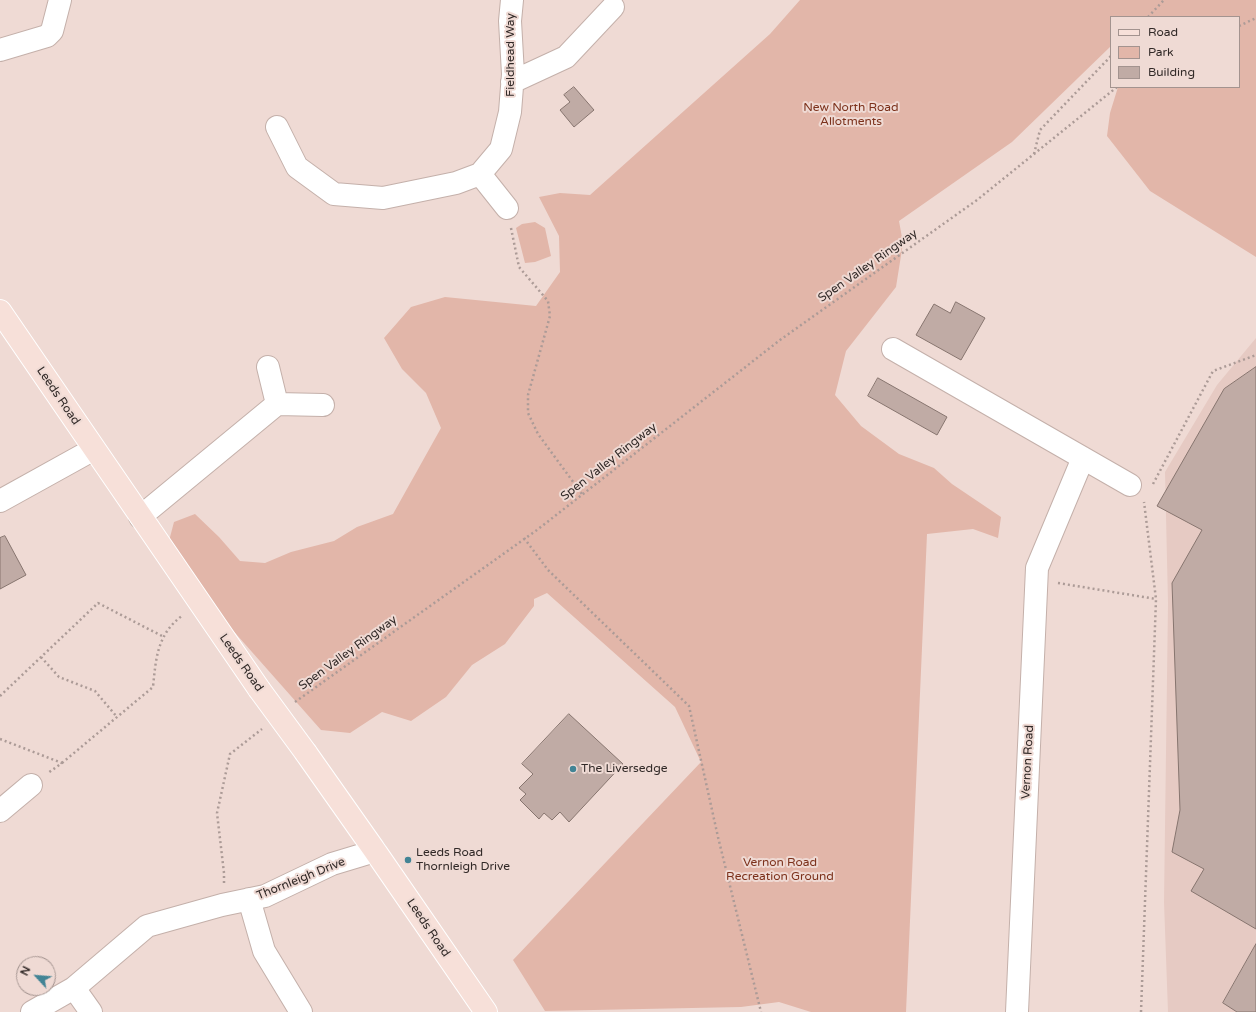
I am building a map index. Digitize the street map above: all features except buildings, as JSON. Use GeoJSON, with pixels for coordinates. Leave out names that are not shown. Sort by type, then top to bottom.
{"type":"FeatureCollection","features":[{"type":"Feature","properties":{"kind":"main road","name":"Leeds Road"},"geometry":{"type":"LineString","coordinates":[[0,311],[200,604],[375,851],[486,1012]]}},
{"type":"Feature","properties":{"kind":"street"},"geometry":{"type":"LineString","coordinates":[[0,50],[47,36],[52,31],[60,0]]}},
{"type":"Feature","properties":{"kind":"street","name":"Fieldhead Way"},"geometry":{"type":"LineString","coordinates":[[277,127],[297,167],[334,194],[383,198],[456,184],[480,174],[501,149],[510,112],[512,82],[510,21],[512,0]]}},
{"type":"Feature","properties":{"kind":"street"},"geometry":{"type":"LineString","coordinates":[[512,82],[566,57],[613,7]]}},
{"type":"Feature","properties":{"kind":"street"},"geometry":{"type":"LineString","coordinates":[[480,174],[507,208]]}},
{"type":"Feature","properties":{"kind":"street"},"geometry":{"type":"LineString","coordinates":[[893,349],[1083,458],[1137,493]]}},
{"type":"Feature","properties":{"kind":"street"},"geometry":{"type":"LineString","coordinates":[[268,367],[277,404]]}},
{"type":"Feature","properties":{"kind":"street"},"geometry":{"type":"LineString","coordinates":[[140,517],[277,404],[324,405]]}},
{"type":"Feature","properties":{"kind":"street"},"geometry":{"type":"LineString","coordinates":[[0,501],[94,449]]}},
{"type":"Feature","properties":{"kind":"street","name":"Vernon Road"},"geometry":{"type":"LineString","coordinates":[[1017,1012],[1037,568],[1083,458]]}},
{"type":"Feature","properties":{"kind":"street"},"geometry":{"type":"LineString","coordinates":[[0,811],[31,785]]}},
{"type":"Feature","properties":{"kind":"street","name":"Thornleigh Drive"},"geometry":{"type":"LineString","coordinates":[[32,1012],[74,988],[147,926],[265,896],[332,864],[375,851]]}},
{"type":"Feature","properties":{"kind":"street","name":"Thornleigh Drive"},"geometry":{"type":"LineString","coordinates":[[249,899],[264,951],[301,1012]]}},
{"type":"Feature","properties":{"kind":"street"},"geometry":{"type":"LineString","coordinates":[[74,988],[91,1012]]}},
{"type":"Feature","properties":{"kind":"path"},"geometry":{"type":"LineString","coordinates":[[1149,16],[1164,0]]}},
{"type":"Feature","properties":{"kind":"path"},"geometry":{"type":"LineString","coordinates":[[1240,26],[1256,18]]}},
{"type":"Feature","properties":{"kind":"path"},"geometry":{"type":"LineString","coordinates":[[1034,154],[1040,130],[1110,57]]}},
{"type":"Feature","properties":{"kind":"path","name":"Spen Valley Ringway"},"geometry":{"type":"LineString","coordinates":[[289,707],[313,688],[537,530],[780,340],[977,200],[1116,88]]}},
{"type":"Feature","properties":{"kind":"path"},"geometry":{"type":"LineString","coordinates":[[507,208],[520,267],[548,301],[550,316],[528,395],[528,413],[538,434],[582,494]]}},
{"type":"Feature","properties":{"kind":"path"},"geometry":{"type":"LineString","coordinates":[[1151,487],[1213,371],[1256,355]]}},
{"type":"Feature","properties":{"kind":"path"},"geometry":{"type":"LineString","coordinates":[[1137,493],[1156,599],[1142,1012]]}},
{"type":"Feature","properties":{"kind":"path"},"geometry":{"type":"LineString","coordinates":[[524,538],[548,570],[689,706],[718,837],[761,1012]]}},
{"type":"Feature","properties":{"kind":"path"},"geometry":{"type":"LineString","coordinates":[[1037,580],[1156,599]]}},
{"type":"Feature","properties":{"kind":"path"},"geometry":{"type":"LineString","coordinates":[[0,696],[98,603],[164,637]]}},
{"type":"Feature","properties":{"kind":"path"},"geometry":{"type":"LineString","coordinates":[[31,785],[62,763],[153,687],[156,654],[164,637],[173,622],[200,604]]}},
{"type":"Feature","properties":{"kind":"path"},"geometry":{"type":"LineString","coordinates":[[41,657],[59,677],[94,691],[117,717]]}},
{"type":"Feature","properties":{"kind":"path"},"geometry":{"type":"LineString","coordinates":[[222,906],[224,873],[217,813],[230,754],[266,726]]}},
{"type":"Feature","properties":{"kind":"path"},"geometry":{"type":"LineString","coordinates":[[0,739],[62,763]]}},
{"type":"Feature","properties":{"kind":"shaded area"},"geometry":{"type":"Polygon","coordinates":[[[1256,338],[1256,1012],[1168,1012],[1164,902],[1168,603],[1165,472],[1217,385],[1256,338]]]}},
{"type":"Feature","properties":{"kind":"green space"},"geometry":{"type":"Polygon","coordinates":[[[800,0],[1256,0],[1256,257],[1150,191],[1107,136],[1110,113],[1118,88],[1240,88],[1240,16],[1110,16],[1110,47],[1012,142],[899,221],[903,243],[896,287],[846,351],[835,395],[861,426],[899,454],[934,468],[952,484],[1001,517],[998,538],[973,529],[927,534],[906,1012],[811,1012],[779,1002],[741,1007],[545,1011],[513,960],[701,762],[675,707],[547,593],[534,599],[534,606],[505,644],[472,665],[446,697],[411,721],[382,712],[350,733],[321,730],[229,626],[169,541],[174,522],[195,514],[219,537],[240,561],[265,563],[291,552],[334,541],[357,527],[393,514],[441,428],[426,393],[402,369],[384,338],[411,307],[445,297],[536,306],[560,272],[559,236],[539,197],[560,193],[590,195],[770,34],[800,0]]]}},
{"type":"Feature","properties":{"kind":"green space"},"geometry":{"type":"Polygon","coordinates":[[[535,222],[545,228],[551,256],[535,262],[525,263],[516,228],[522,224],[535,222]]]}},
{"type":"Feature","properties":{"kind":"place","name":"The Liversedge"},"geometry":{"type":"Point","coordinates":[573,769]}},
{"type":"Feature","properties":{"kind":"place","name":"Leeds Road Thornleigh Drive"},"geometry":{"type":"Point","coordinates":[408,860]}},
{"type":"Feature","properties":{"kind":"park label","name":"New North Road Allotments"},"geometry":{"type":"Point","coordinates":[851,115]}},
{"type":"Feature","properties":{"kind":"park label","name":"Vernon Road Recreation Ground"},"geometry":{"type":"Point","coordinates":[780,870]}}]}
